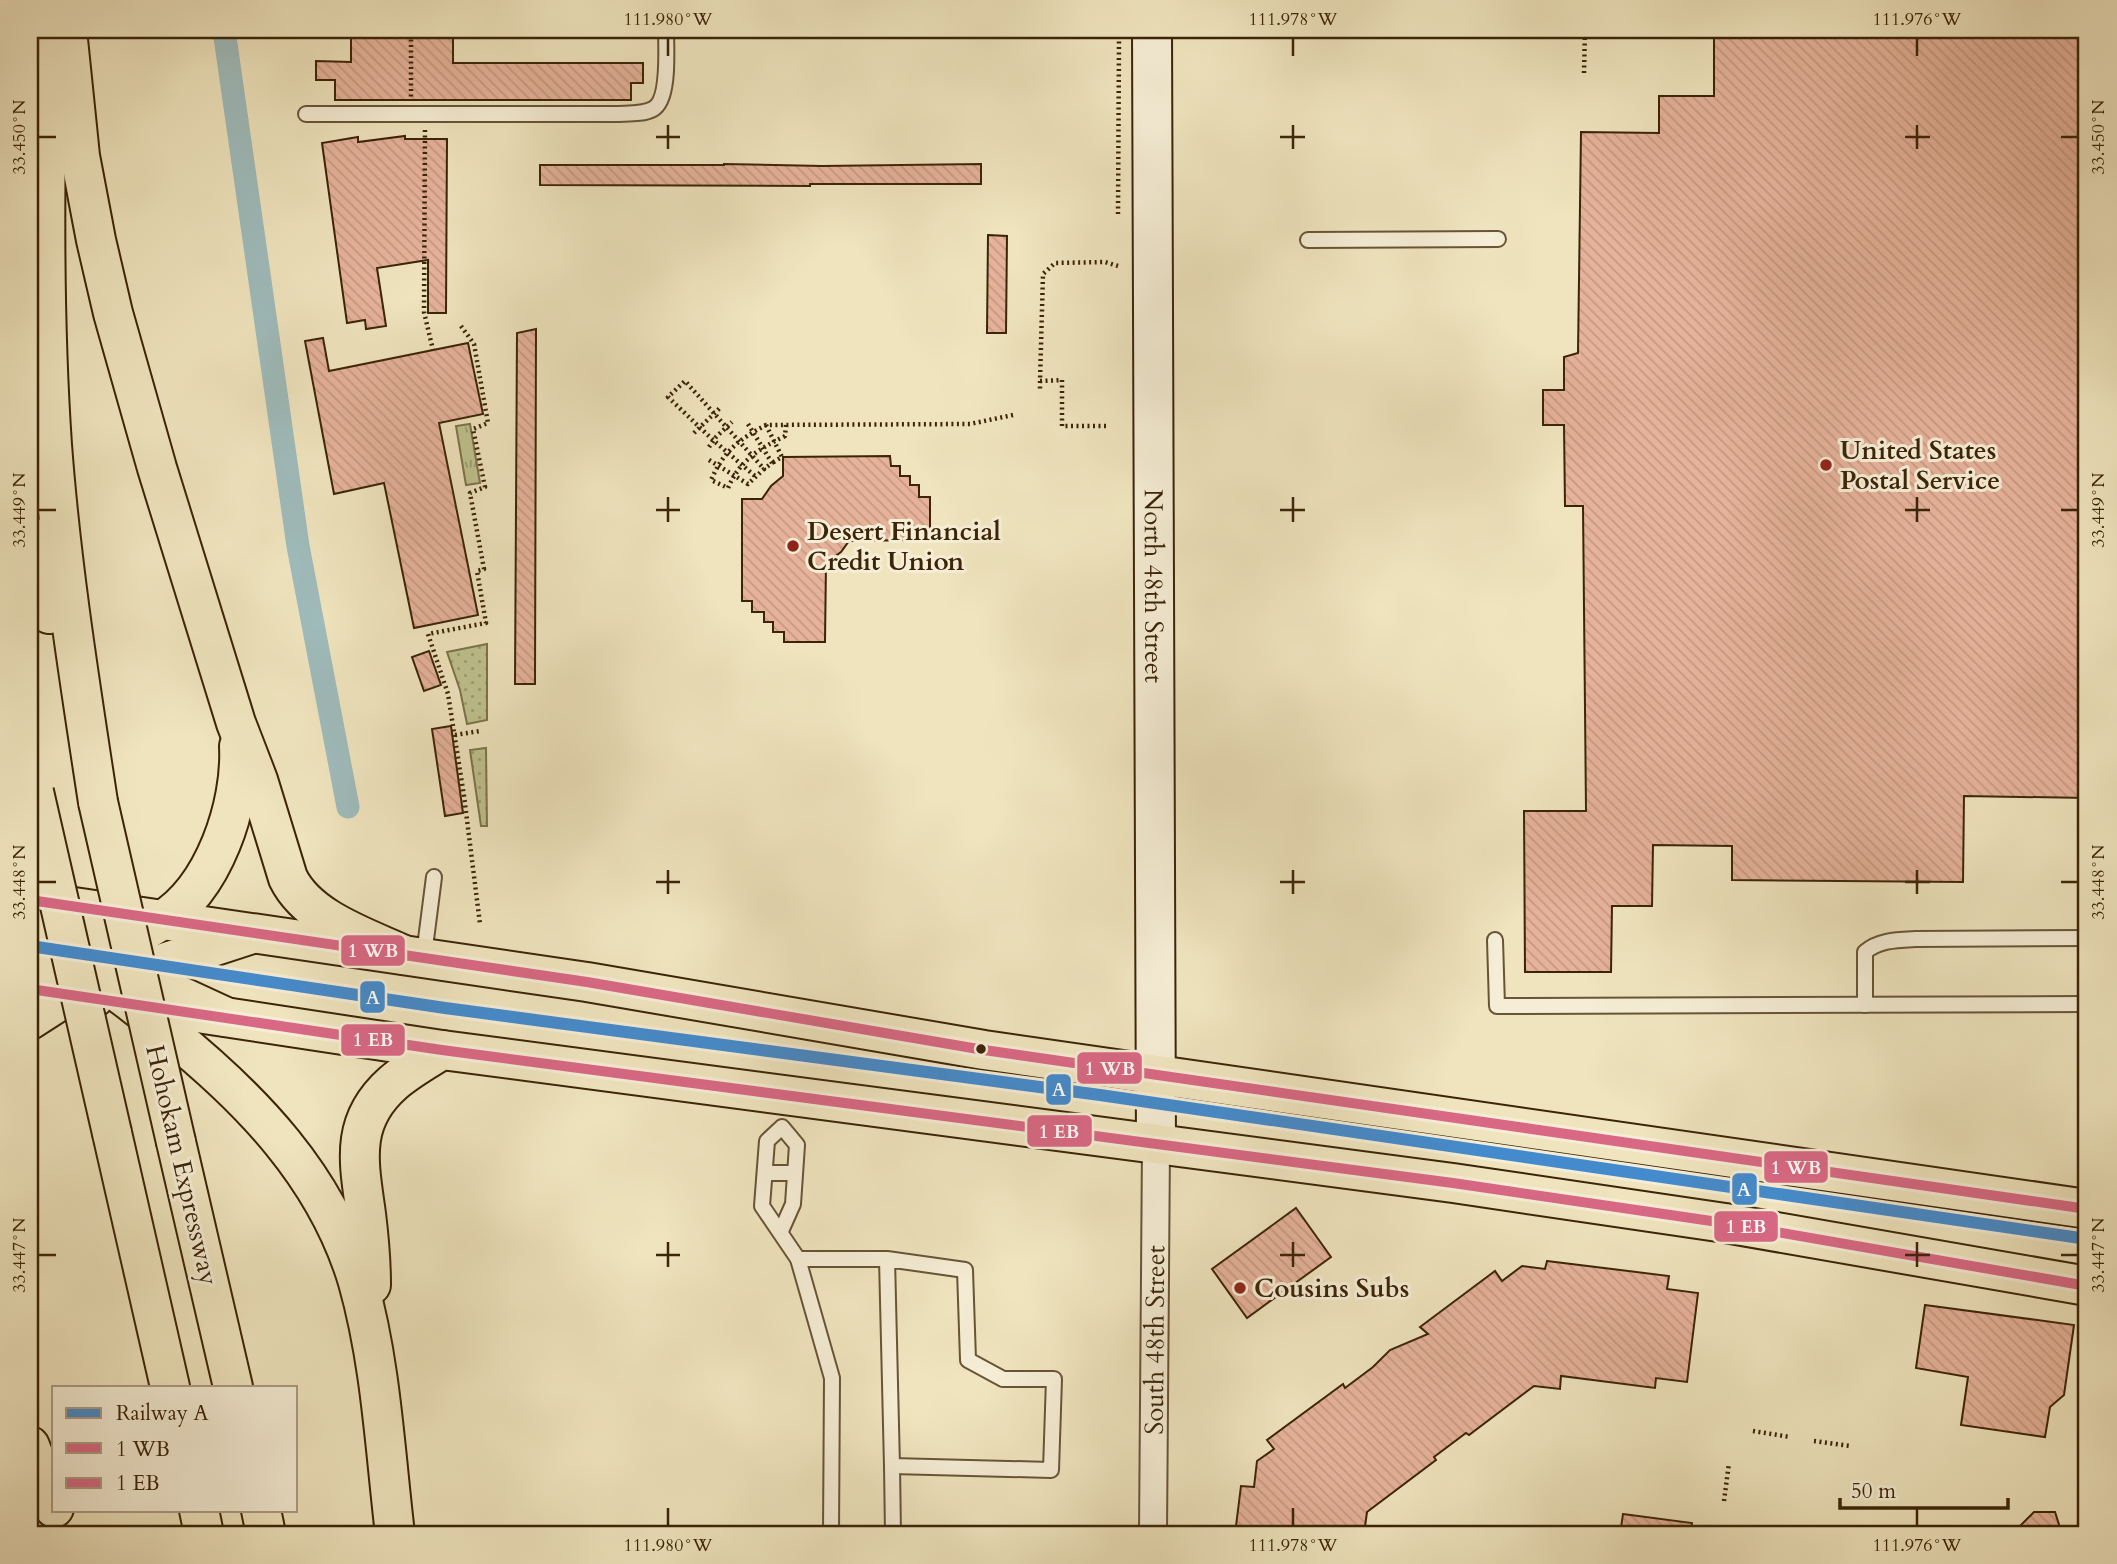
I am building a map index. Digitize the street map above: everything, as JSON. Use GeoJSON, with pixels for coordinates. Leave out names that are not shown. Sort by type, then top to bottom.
{"type":"FeatureCollection","features":[{"type":"Feature","properties":{"kind":"main road"},"geometry":{"type":"LineString","coordinates":[[48,30],[45,263],[52,445],[64,573],[98,802]]}},
{"type":"Feature","properties":{"kind":"main road"},"geometry":{"type":"LineString","coordinates":[[67,30],[80,156],[113,313],[154,457],[236,723],[294,890],[303,900],[335,922],[414,956]]}},
{"type":"Feature","properties":{"kind":"main road","name":"Hohokam Expressway"},"geometry":{"type":"LineString","coordinates":[[30,536],[98,802],[233,1386]]}},
{"type":"Feature","properties":{"kind":"main road"},"geometry":{"type":"LineString","coordinates":[[30,1020],[104,976],[118,944],[163,920],[178,908],[201,879],[223,840],[231,819],[240,766],[236,723]]}},
{"type":"Feature","properties":{"kind":"main road"},"geometry":{"type":"LineString","coordinates":[[32,783],[170,1386]]}},
{"type":"Feature","properties":{"kind":"main road"},"geometry":{"type":"LineString","coordinates":[[34,907],[163,920],[414,956],[1157,1076],[2087,1209]]}},
{"type":"Feature","properties":{"kind":"main road"},"geometry":{"type":"LineString","coordinates":[[34,907],[104,976],[229,1084],[277,1135],[306,1172],[329,1210],[348,1255],[372,1339]]}},
{"type":"Feature","properties":{"kind":"main road"},"geometry":{"type":"LineString","coordinates":[[30,989],[104,976],[252,934]]}},
{"type":"Feature","properties":{"kind":"main road"},"geometry":{"type":"LineString","coordinates":[[30,967],[104,976],[226,1017],[442,1050],[783,1111],[1156,1145],[1453,1183],[1711,1221],[2087,1286]]}},
{"type":"Feature","properties":{"kind":"main road"},"geometry":{"type":"LineString","coordinates":[[395,1534],[372,1339],[370,1251],[359,1160],[360,1137],[364,1122],[380,1097],[402,1077],[442,1050]]}},
{"type":"Feature","properties":{"kind":"main road"},"geometry":{"type":"LineString","coordinates":[[30,1446],[52,1501]]}},
{"type":"Feature","properties":{"kind":"main road"},"geometry":{"type":"LineString","coordinates":[[56,1512],[64,1534]]}},
{"type":"Feature","properties":{"kind":"main road"},"geometry":{"type":"LineString","coordinates":[[199,1512],[204,1534]]}},
{"type":"Feature","properties":{"kind":"main road"},"geometry":{"type":"LineString","coordinates":[[261,1512],[266,1534]]}},
{"type":"Feature","properties":{"kind":"street","name":"North 48th Street"},"geometry":{"type":"LineString","coordinates":[[1152,30],[1156,1145]]}},
{"type":"Feature","properties":{"kind":"street","name":"South 48th Street"},"geometry":{"type":"LineString","coordinates":[[1153,1534],[1156,1145]]}},
{"type":"Feature","properties":{"kind":"lane"},"geometry":{"type":"LineString","coordinates":[[306,114],[614,114],[651,110],[659,105],[664,92],[666,30]]}},
{"type":"Feature","properties":{"kind":"lane"},"geometry":{"type":"LineString","coordinates":[[1308,240],[1498,239]]}},
{"type":"Feature","properties":{"kind":"lane"},"geometry":{"type":"LineString","coordinates":[[414,956],[434,877]]}},
{"type":"Feature","properties":{"kind":"lane"},"geometry":{"type":"LineString","coordinates":[[1865,1005],[1865,952],[1872,946],[1889,941],[1916,939],[2087,939]]}},
{"type":"Feature","properties":{"kind":"lane"},"geometry":{"type":"LineString","coordinates":[[1495,940],[1497,1006],[2087,1004]]}},
{"type":"Feature","properties":{"kind":"lane"},"geometry":{"type":"LineString","coordinates":[[783,1111],[767,1142],[762,1206],[798,1259],[832,1378],[831,1534]]}},
{"type":"Feature","properties":{"kind":"lane"},"geometry":{"type":"LineString","coordinates":[[781,1231],[793,1204],[797,1145],[783,1111]]}},
{"type":"Feature","properties":{"kind":"lane"},"geometry":{"type":"LineString","coordinates":[[765,1173],[795,1174]]}},
{"type":"Feature","properties":{"kind":"lane"},"geometry":{"type":"LineString","coordinates":[[798,1259],[887,1259],[965,1270],[968,1360],[1003,1380],[1054,1380],[1051,1470],[892,1466]]}},
{"type":"Feature","properties":{"kind":"lane"},"geometry":{"type":"LineString","coordinates":[[887,1259],[893,1534]]}},
{"type":"Feature","properties":{"kind":"path"},"geometry":{"type":"LineString","coordinates":[[1118,214],[1119,30]]}},
{"type":"Feature","properties":{"kind":"path"},"geometry":{"type":"LineString","coordinates":[[1584,73],[1585,30]]}},
{"type":"Feature","properties":{"kind":"path"},"geometry":{"type":"LineString","coordinates":[[411,34],[411,129],[425,129],[424,312],[433,350]]}},
{"type":"Feature","properties":{"kind":"path"},"geometry":{"type":"LineString","coordinates":[[1040,390],[1043,274],[1055,263],[1105,262],[1118,266]]}},
{"type":"Feature","properties":{"kind":"path"},"geometry":{"type":"LineString","coordinates":[[461,326],[474,344],[488,423],[473,429],[485,487],[470,492],[484,569],[477,571],[486,623],[428,634],[448,694],[480,924]]}},
{"type":"Feature","properties":{"kind":"path"},"geometry":{"type":"LineString","coordinates":[[1040,381],[1062,380],[1062,426],[1106,426]]}},
{"type":"Feature","properties":{"kind":"path"},"geometry":{"type":"LineString","coordinates":[[755,476],[668,397],[685,382],[764,469]]}},
{"type":"Feature","properties":{"kind":"path"},"geometry":{"type":"LineString","coordinates":[[694,433],[720,408]]}},
{"type":"Feature","properties":{"kind":"path"},"geometry":{"type":"LineString","coordinates":[[786,425],[785,436],[762,447],[741,465],[728,488],[711,480],[718,465],[738,441],[766,425],[970,424],[1013,415]]}},
{"type":"Feature","properties":{"kind":"path"},"geometry":{"type":"LineString","coordinates":[[709,447],[733,422]]}},
{"type":"Feature","properties":{"kind":"path"},"geometry":{"type":"LineString","coordinates":[[748,424],[772,463]]}},
{"type":"Feature","properties":{"kind":"path"},"geometry":{"type":"LineString","coordinates":[[709,460],[748,484],[782,457],[766,425]]}},
{"type":"Feature","properties":{"kind":"path"},"geometry":{"type":"LineString","coordinates":[[455,735],[480,731]]}},
{"type":"Feature","properties":{"kind":"path"},"geometry":{"type":"LineString","coordinates":[[1753,1431],[1790,1437]]}},
{"type":"Feature","properties":{"kind":"path"},"geometry":{"type":"LineString","coordinates":[[1814,1441],[1851,1446]]}},
{"type":"Feature","properties":{"kind":"path"},"geometry":{"type":"LineString","coordinates":[[1724,1501],[1729,1463]]}},
{"type":"Feature","properties":{"kind":"path"},"geometry":{"type":"LineString","coordinates":[[1719,1534],[1720,1525]]}},
{"type":"Feature","properties":{"kind":"green space"},"geometry":{"type":"Polygon","coordinates":[[[470,424],[480,483],[466,485],[456,426],[470,424]]]}},
{"type":"Feature","properties":{"kind":"green space"},"geometry":{"type":"Polygon","coordinates":[[[487,644],[487,720],[467,724],[460,690],[447,652],[487,644]]]}},
{"type":"Feature","properties":{"kind":"green space"},"geometry":{"type":"Polygon","coordinates":[[[486,748],[487,826],[481,826],[470,750],[486,748]]]}},
{"type":"Feature","properties":{"kind":"building"},"geometry":{"type":"Polygon","coordinates":[[[351,30],[453,30],[453,63],[643,63],[643,83],[631,83],[631,100],[335,100],[335,80],[316,80],[316,61],[351,62],[351,30]]]}},
{"type":"Feature","properties":{"kind":"building","name":"United States Postal Service"},"geometry":{"type":"Polygon","coordinates":[[[1714,30],[2087,30],[2087,798],[1964,796],[1963,882],[1732,880],[1732,846],[1653,845],[1652,906],[1612,906],[1611,972],[1525,972],[1524,811],[1586,811],[1583,506],[1565,506],[1564,425],[1543,425],[1543,390],[1564,390],[1564,357],[1578,353],[1581,132],[1659,133],[1659,96],[1714,96],[1714,30]]]}},
{"type":"Feature","properties":{"kind":"building"},"geometry":{"type":"Polygon","coordinates":[[[405,136],[405,139],[447,139],[446,313],[428,313],[428,260],[377,268],[386,326],[366,329],[365,320],[347,323],[322,143],[358,137],[358,142],[405,136]]]}},
{"type":"Feature","properties":{"kind":"building"},"geometry":{"type":"Polygon","coordinates":[[[981,164],[981,184],[540,185],[540,165],[981,164]]]}},
{"type":"Feature","properties":{"kind":"building"},"geometry":{"type":"Polygon","coordinates":[[[988,235],[1007,236],[1006,333],[987,333],[988,235]]]}},
{"type":"Feature","properties":{"kind":"building"},"geometry":{"type":"Polygon","coordinates":[[[536,329],[535,684],[515,684],[517,333],[536,329]]]}},
{"type":"Feature","properties":{"kind":"building"},"geometry":{"type":"Polygon","coordinates":[[[323,338],[329,371],[468,343],[483,414],[439,423],[478,615],[414,628],[384,483],[334,494],[305,341],[323,338]]]}},
{"type":"Feature","properties":{"kind":"building","name":"Desert Financial Credit Union"},"geometry":{"type":"Polygon","coordinates":[[[890,456],[891,466],[900,466],[900,476],[910,476],[910,485],[919,485],[919,497],[930,497],[930,537],[919,540],[849,541],[841,552],[826,563],[825,642],[784,642],[784,632],[773,632],[773,622],[764,622],[764,612],[752,612],[752,601],[742,601],[742,499],[762,499],[771,486],[783,476],[783,457],[890,456]]]}},
{"type":"Feature","properties":{"kind":"building"},"geometry":{"type":"Polygon","coordinates":[[[429,651],[441,685],[424,691],[412,657],[429,651]]]}},
{"type":"Feature","properties":{"kind":"building"},"geometry":{"type":"Polygon","coordinates":[[[451,726],[463,813],[445,816],[432,729],[451,726]]]}},
{"type":"Feature","properties":{"kind":"building"},"geometry":{"type":"Polygon","coordinates":[[[1296,1208],[1331,1257],[1247,1318],[1212,1269],[1296,1208]]]}},
{"type":"Feature","properties":{"kind":"building"},"geometry":{"type":"Polygon","coordinates":[[[1547,1261],[1669,1276],[1667,1289],[1698,1293],[1687,1382],[1656,1378],[1655,1388],[1561,1376],[1560,1389],[1534,1386],[1469,1435],[1466,1433],[1434,1457],[1436,1460],[1367,1512],[1364,1534],[1235,1534],[1241,1486],[1254,1487],[1257,1461],[1274,1449],[1267,1440],[1343,1384],[1345,1388],[1390,1350],[1428,1334],[1420,1327],[1495,1271],[1502,1281],[1522,1266],[1545,1269],[1547,1261]]]}},
{"type":"Feature","properties":{"kind":"building"},"geometry":{"type":"Polygon","coordinates":[[[1925,1305],[2074,1325],[2064,1395],[2050,1407],[2045,1437],[1961,1425],[1968,1377],[1916,1368],[1925,1305]]]}},
{"type":"Feature","properties":{"kind":"building"},"geometry":{"type":"Polygon","coordinates":[[[2034,1512],[2055,1512],[2062,1534],[2012,1534],[2034,1512]]]}},
{"type":"Feature","properties":{"kind":"building"},"geometry":{"type":"Polygon","coordinates":[[[1623,1514],[1692,1523],[1691,1534],[1620,1534],[1623,1514]]]}},
{"type":"Feature","properties":{"kind":"waterway"},"geometry":{"type":"LineString","coordinates":[[224,30],[298,546],[348,807]]}},
{"type":"Feature","properties":{"kind":"rail line","name":"A"},"geometry":{"type":"LineString","coordinates":[[30,946],[445,1008],[1100,1095],[2087,1239]]}},
{"type":"Feature","properties":{"kind":"transit line"},"geometry":{"type":"LineString","coordinates":[[30,900],[587,982],[984,1050],[2087,1209]]}},
{"type":"Feature","properties":{"kind":"transit line"},"geometry":{"type":"LineString","coordinates":[[30,989],[442,1050],[1453,1183],[1725,1223],[2087,1286]]}},
{"type":"Feature","properties":{"kind":"place","name":"United States Postal Service"},"geometry":{"type":"Point","coordinates":[1826,465]}},
{"type":"Feature","properties":{"kind":"place","name":"Desert Financial Credit Union"},"geometry":{"type":"Point","coordinates":[793,546]}},
{"type":"Feature","properties":{"kind":"place","name":"Cousins Subs"},"geometry":{"type":"Point","coordinates":[1240,1288]}}]}
